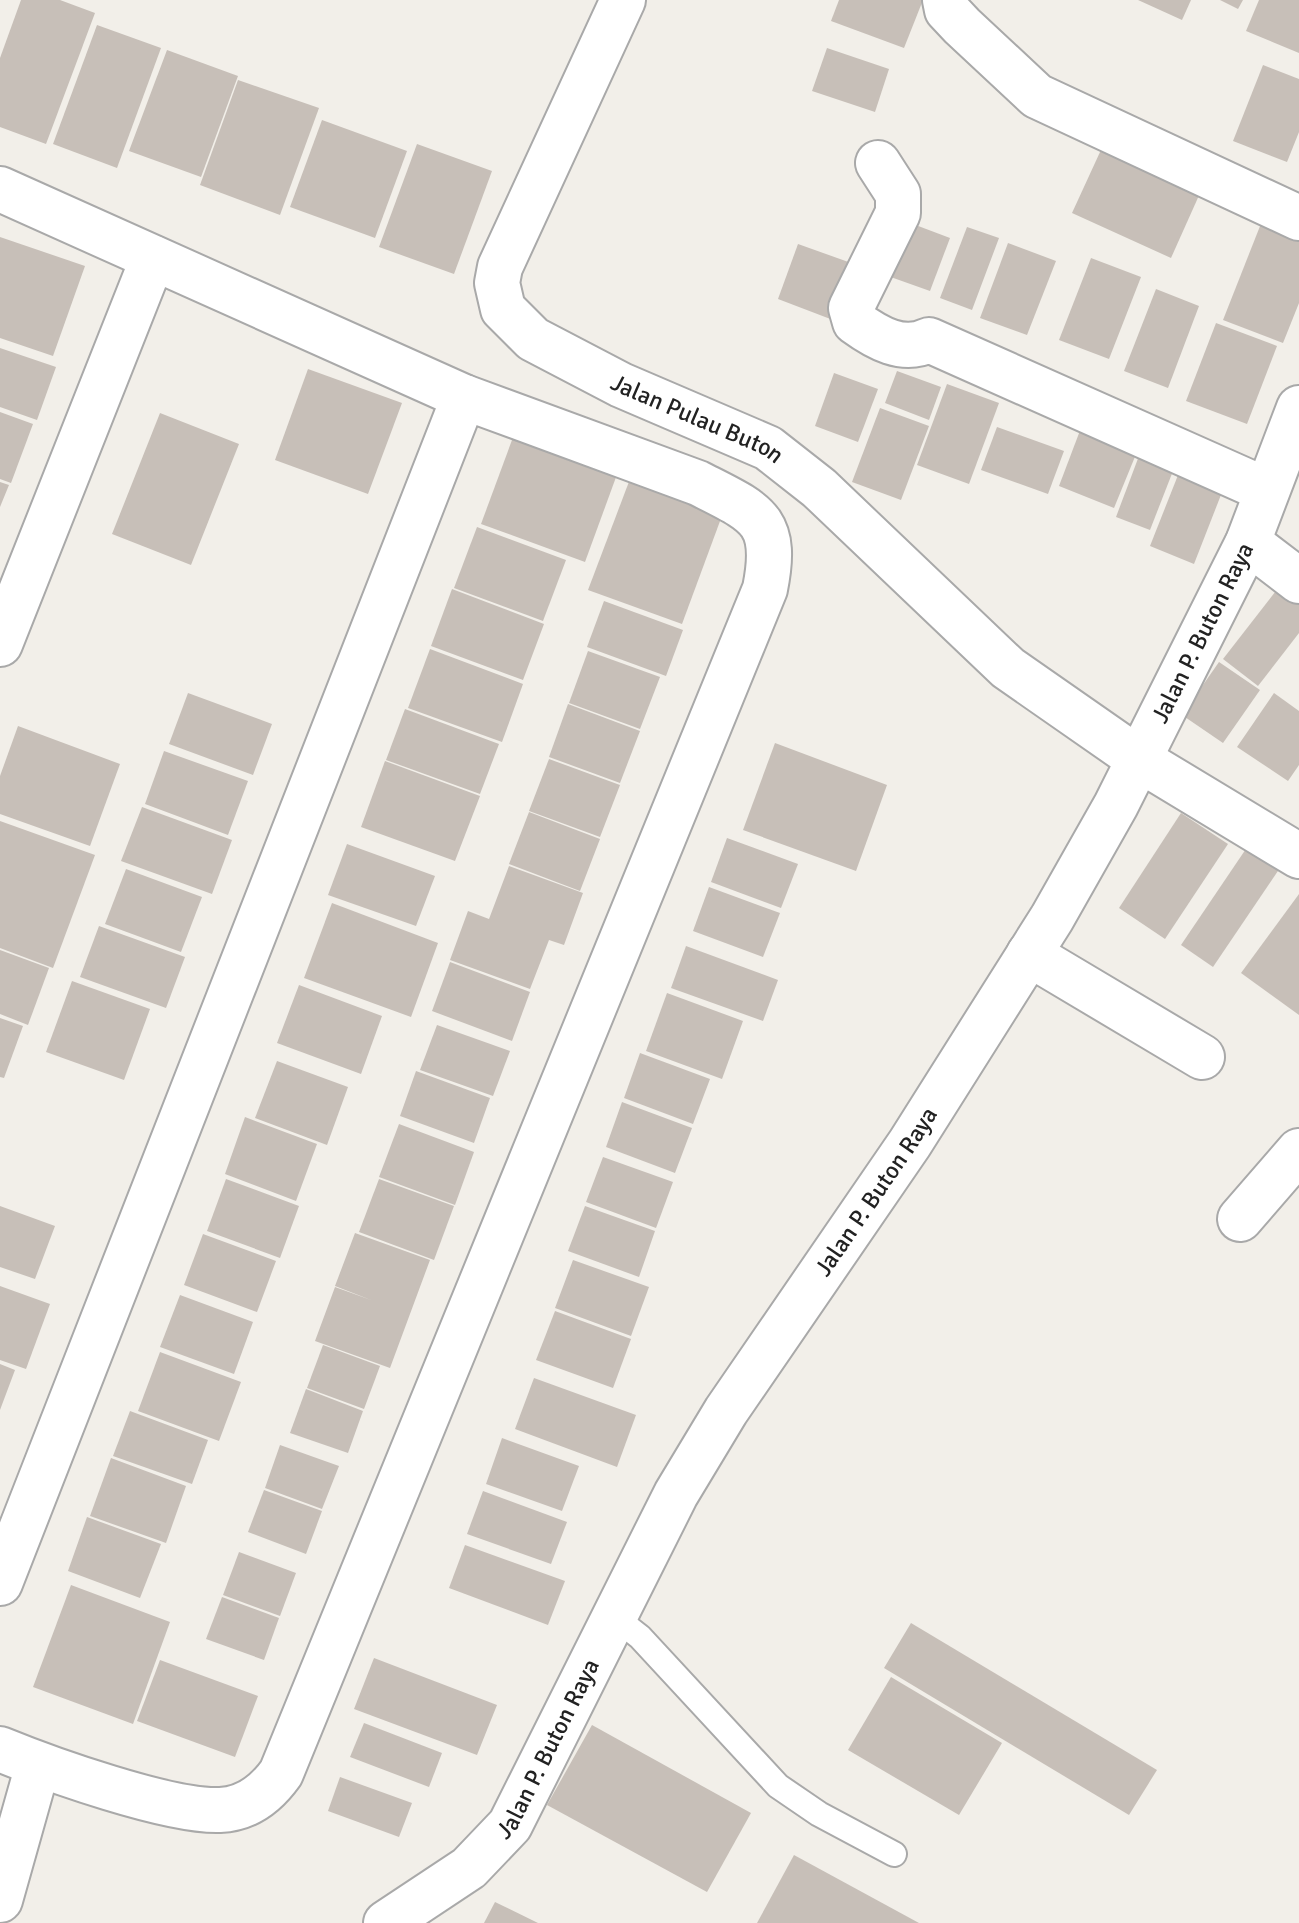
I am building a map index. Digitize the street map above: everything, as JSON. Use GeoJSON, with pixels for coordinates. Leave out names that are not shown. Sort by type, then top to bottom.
{"type":"FeatureCollection","features":[{"type":"Feature","properties":{"kind":"street","name":"Jalan Pulau Buton"},"geometry":{"type":"LineString","coordinates":[[623,0],[500,267],[497,283],[503,309],[533,339],[621,385],[768,448],[819,488],[1008,668],[1140,760],[1299,856]]}},
{"type":"Feature","properties":{"kind":"street"},"geometry":{"type":"LineString","coordinates":[[945,0],[947,10],[962,26],[1037,96],[1299,218]]}},
{"type":"Feature","properties":{"kind":"street"},"geometry":{"type":"LineString","coordinates":[[878,163],[898,194],[898,213],[851,308],[855,322],[899,346],[914,347],[929,340],[1266,490]]}},
{"type":"Feature","properties":{"kind":"street"},"geometry":{"type":"LineString","coordinates":[[0,189],[464,397],[698,483],[735,502],[763,524],[772,553],[765,589],[281,1773],[263,1794],[247,1804],[220,1810],[170,1803],[19,1757],[0,1900]]}},
{"type":"Feature","properties":{"kind":"street"},"geometry":{"type":"LineString","coordinates":[[0,644],[153,258]]}},
{"type":"Feature","properties":{"kind":"street"},"geometry":{"type":"LineString","coordinates":[[0,1583],[464,397]]}},
{"type":"Feature","properties":{"kind":"street","name":"Jalan P. Buton Raya"},"geometry":{"type":"LineString","coordinates":[[386,1923],[469,1868],[510,1825],[612,1615],[676,1494],[726,1411],[910,1143],[1029,954],[1140,760],[1248,542],[1299,408]]}},
{"type":"Feature","properties":{"kind":"street"},"geometry":{"type":"LineString","coordinates":[[1248,542],[1299,581]]}},
{"type":"Feature","properties":{"kind":"street"},"geometry":{"type":"LineString","coordinates":[[1029,954],[1202,1057]]}},
{"type":"Feature","properties":{"kind":"street"},"geometry":{"type":"LineString","coordinates":[[1240,1219],[1299,1151]]}},
{"type":"Feature","properties":{"kind":"lane"},"geometry":{"type":"LineString","coordinates":[[612,1615],[640,1637],[778,1786],[819,1814],[894,1854]]}},
{"type":"Feature","properties":{"kind":"building"},"geometry":{"type":"Polygon","coordinates":[[[21,0],[60,0],[95,13],[46,144],[0,127],[0,58],[21,0]]]}},
{"type":"Feature","properties":{"kind":"building"},"geometry":{"type":"Polygon","coordinates":[[[839,0],[923,0],[904,48],[831,21],[839,0]]]}},
{"type":"Feature","properties":{"kind":"building"},"geometry":{"type":"Polygon","coordinates":[[[1138,0],[1191,0],[1182,20],[1138,0]]]}},
{"type":"Feature","properties":{"kind":"building"},"geometry":{"type":"Polygon","coordinates":[[[1220,0],[1243,0],[1238,9],[1220,0]]]}},
{"type":"Feature","properties":{"kind":"building"},"geometry":{"type":"Polygon","coordinates":[[[1259,0],[1299,0],[1299,53],[1246,31],[1259,0]]]}},
{"type":"Feature","properties":{"kind":"building"},"geometry":{"type":"Polygon","coordinates":[[[97,25],[161,48],[117,168],[53,144],[97,25]]]}},
{"type":"Feature","properties":{"kind":"building"},"geometry":{"type":"Polygon","coordinates":[[[827,48],[889,69],[875,112],[812,91],[827,48]]]}},
{"type":"Feature","properties":{"kind":"building"},"geometry":{"type":"Polygon","coordinates":[[[167,50],[238,76],[201,177],[129,151],[167,50]]]}},
{"type":"Feature","properties":{"kind":"building"},"geometry":{"type":"Polygon","coordinates":[[[1263,65],[1299,79],[1299,132],[1287,162],[1233,141],[1263,65]]]}},
{"type":"Feature","properties":{"kind":"building"},"geometry":{"type":"Polygon","coordinates":[[[238,80],[319,108],[280,215],[200,185],[238,80]]]}},
{"type":"Feature","properties":{"kind":"building"},"geometry":{"type":"Polygon","coordinates":[[[322,120],[407,151],[375,238],[290,207],[322,120]]]}},
{"type":"Feature","properties":{"kind":"building"},"geometry":{"type":"Polygon","coordinates":[[[1106,139],[1205,182],[1171,258],[1072,213],[1106,139]]]}},
{"type":"Feature","properties":{"kind":"building"},"geometry":{"type":"Polygon","coordinates":[[[417,144],[492,171],[454,274],[379,247],[417,144]]]}},
{"type":"Feature","properties":{"kind":"building"},"geometry":{"type":"Polygon","coordinates":[[[1264,216],[1299,229],[1299,303],[1283,343],[1223,320],[1264,216]]]}},
{"type":"Feature","properties":{"kind":"building"},"geometry":{"type":"Polygon","coordinates":[[[905,221],[950,238],[930,291],[885,275],[905,221]]]}},
{"type":"Feature","properties":{"kind":"building"},"geometry":{"type":"Polygon","coordinates":[[[967,227],[999,238],[972,310],[940,298],[967,227]]]}},
{"type":"Feature","properties":{"kind":"building"},"geometry":{"type":"Polygon","coordinates":[[[0,237],[85,266],[53,356],[0,338],[0,237]]]}},
{"type":"Feature","properties":{"kind":"building"},"geometry":{"type":"Polygon","coordinates":[[[1008,243],[1056,261],[1027,335],[980,318],[1008,243]]]}},
{"type":"Feature","properties":{"kind":"building"},"geometry":{"type":"Polygon","coordinates":[[[798,244],[854,264],[833,320],[778,299],[798,244]]]}},
{"type":"Feature","properties":{"kind":"building"},"geometry":{"type":"Polygon","coordinates":[[[1091,258],[1141,277],[1109,359],[1059,340],[1091,258]]]}},
{"type":"Feature","properties":{"kind":"building"},"geometry":{"type":"Polygon","coordinates":[[[1156,289],[1199,306],[1168,388],[1124,371],[1156,289]]]}},
{"type":"Feature","properties":{"kind":"building"},"geometry":{"type":"Polygon","coordinates":[[[1216,323],[1277,346],[1247,424],[1186,401],[1216,323]]]}},
{"type":"Feature","properties":{"kind":"building"},"geometry":{"type":"Polygon","coordinates":[[[0,348],[56,367],[37,420],[0,407],[0,348]]]}},
{"type":"Feature","properties":{"kind":"building"},"geometry":{"type":"Polygon","coordinates":[[[308,369],[402,403],[368,494],[275,460],[308,369]]]}},
{"type":"Feature","properties":{"kind":"building"},"geometry":{"type":"Polygon","coordinates":[[[897,371],[941,387],[929,420],[885,403],[897,371]]]}},
{"type":"Feature","properties":{"kind":"building"},"geometry":{"type":"Polygon","coordinates":[[[834,373],[878,389],[858,442],[815,426],[834,373]]]}},
{"type":"Feature","properties":{"kind":"building"},"geometry":{"type":"Polygon","coordinates":[[[947,384],[999,403],[969,484],[917,465],[947,384]]]}},
{"type":"Feature","properties":{"kind":"building"},"geometry":{"type":"Polygon","coordinates":[[[880,408],[929,426],[901,500],[852,482],[880,408]]]}},
{"type":"Feature","properties":{"kind":"building"},"geometry":{"type":"Polygon","coordinates":[[[0,412],[33,424],[11,483],[0,479],[0,412]]]}},
{"type":"Feature","properties":{"kind":"building"},"geometry":{"type":"Polygon","coordinates":[[[160,413],[239,444],[191,565],[112,534],[160,413]]]}},
{"type":"Feature","properties":{"kind":"building"},"geometry":{"type":"Polygon","coordinates":[[[1084,420],[1141,442],[1114,508],[1059,486],[1084,420]]]}},
{"type":"Feature","properties":{"kind":"building"},"geometry":{"type":"Polygon","coordinates":[[[519,421],[623,458],[585,562],[481,524],[519,421]]]}},
{"type":"Feature","properties":{"kind":"building"},"geometry":{"type":"Polygon","coordinates":[[[997,427],[1064,451],[1048,494],[981,470],[997,427]]]}},
{"type":"Feature","properties":{"kind":"building"},"geometry":{"type":"Polygon","coordinates":[[[1145,440],[1180,453],[1150,530],[1116,517],[1145,440]]]}},
{"type":"Feature","properties":{"kind":"building"},"geometry":{"type":"Polygon","coordinates":[[[1182,465],[1226,482],[1194,564],[1150,546],[1182,465]]]}},
{"type":"Feature","properties":{"kind":"building"},"geometry":{"type":"Polygon","coordinates":[[[630,479],[723,513],[682,624],[588,590],[630,479]]]}},
{"type":"Feature","properties":{"kind":"building"},"geometry":{"type":"Polygon","coordinates":[[[0,482],[9,485],[0,507],[0,482]]]}},
{"type":"Feature","properties":{"kind":"building"},"geometry":{"type":"Polygon","coordinates":[[[477,527],[566,560],[543,621],[454,588],[477,527]]]}},
{"type":"Feature","properties":{"kind":"building"},"geometry":{"type":"Polygon","coordinates":[[[1286,578],[1299,589],[1299,633],[1258,686],[1223,659],[1286,578]]]}},
{"type":"Feature","properties":{"kind":"building"},"geometry":{"type":"Polygon","coordinates":[[[452,589],[544,624],[523,680],[431,646],[452,589]]]}},
{"type":"Feature","properties":{"kind":"building"},"geometry":{"type":"Polygon","coordinates":[[[604,601],[683,630],[666,676],[587,647],[604,601]]]}},
{"type":"Feature","properties":{"kind":"building"},"geometry":{"type":"Polygon","coordinates":[[[430,649],[523,684],[502,742],[408,708],[430,649]]]}},
{"type":"Feature","properties":{"kind":"building"},"geometry":{"type":"Polygon","coordinates":[[[588,651],[660,677],[640,729],[569,703],[588,651]]]}},
{"type":"Feature","properties":{"kind":"building"},"geometry":{"type":"Polygon","coordinates":[[[1219,662],[1260,690],[1223,743],[1182,715],[1219,662]]]}},
{"type":"Feature","properties":{"kind":"building"},"geometry":{"type":"Polygon","coordinates":[[[188,693],[272,724],[253,775],[169,744],[188,693]]]}},
{"type":"Feature","properties":{"kind":"building"},"geometry":{"type":"Polygon","coordinates":[[[1274,693],[1299,711],[1299,765],[1288,781],[1237,747],[1274,693]]]}},
{"type":"Feature","properties":{"kind":"building"},"geometry":{"type":"Polygon","coordinates":[[[568,704],[640,731],[620,783],[549,757],[568,704]]]}},
{"type":"Feature","properties":{"kind":"building"},"geometry":{"type":"Polygon","coordinates":[[[405,709],[499,744],[480,794],[386,760],[405,709]]]}},
{"type":"Feature","properties":{"kind":"building"},"geometry":{"type":"Polygon","coordinates":[[[18,726],[120,764],[90,846],[0,814],[0,776],[18,726]]]}},
{"type":"Feature","properties":{"kind":"building"},"geometry":{"type":"Polygon","coordinates":[[[775,743],[887,785],[856,871],[743,830],[775,743]]]}},
{"type":"Feature","properties":{"kind":"building"},"geometry":{"type":"Polygon","coordinates":[[[164,751],[248,781],[228,835],[145,804],[164,751]]]}},
{"type":"Feature","properties":{"kind":"building"},"geometry":{"type":"Polygon","coordinates":[[[549,759],[620,785],[600,837],[529,811],[549,759]]]}},
{"type":"Feature","properties":{"kind":"building"},"geometry":{"type":"Polygon","coordinates":[[[385,761],[480,796],[455,861],[361,827],[385,761]]]}},
{"type":"Feature","properties":{"kind":"building"},"geometry":{"type":"Polygon","coordinates":[[[142,807],[232,840],[212,894],[121,861],[142,807]]]}},
{"type":"Feature","properties":{"kind":"building"},"geometry":{"type":"Polygon","coordinates":[[[529,812],[600,839],[580,891],[509,864],[529,812]]]}},
{"type":"Feature","properties":{"kind":"building"},"geometry":{"type":"Polygon","coordinates":[[[1181,813],[1228,844],[1165,939],[1119,908],[1181,813]]]}},
{"type":"Feature","properties":{"kind":"building"},"geometry":{"type":"Polygon","coordinates":[[[0,821],[95,855],[53,968],[0,948],[0,821]]]}},
{"type":"Feature","properties":{"kind":"building"},"geometry":{"type":"Polygon","coordinates":[[[1254,837],[1286,859],[1213,967],[1181,945],[1254,837]]]}},
{"type":"Feature","properties":{"kind":"building"},"geometry":{"type":"Polygon","coordinates":[[[727,838],[798,864],[781,908],[711,882],[727,838]]]}},
{"type":"Feature","properties":{"kind":"building"},"geometry":{"type":"Polygon","coordinates":[[[347,844],[435,876],[416,926],[328,895],[347,844]]]}},
{"type":"Feature","properties":{"kind":"building"},"geometry":{"type":"Polygon","coordinates":[[[509,866],[583,893],[564,945],[549,940],[530,989],[450,960],[468,911],[489,919],[509,866]]]}},
{"type":"Feature","properties":{"kind":"building"},"geometry":{"type":"Polygon","coordinates":[[[126,869],[202,897],[181,952],[105,924],[126,869]]]}},
{"type":"Feature","properties":{"kind":"building"},"geometry":{"type":"Polygon","coordinates":[[[709,887],[780,913],[763,957],[693,931],[709,887]]]}},
{"type":"Feature","properties":{"kind":"building"},"geometry":{"type":"Polygon","coordinates":[[[1299,894],[1299,1015],[1241,973],[1299,894]]]}},
{"type":"Feature","properties":{"kind":"building"},"geometry":{"type":"Polygon","coordinates":[[[332,903],[438,943],[411,1017],[304,978],[332,903]]]}},
{"type":"Feature","properties":{"kind":"building"},"geometry":{"type":"Polygon","coordinates":[[[99,926],[185,957],[166,1008],[80,977],[99,926]]]}},
{"type":"Feature","properties":{"kind":"building"},"geometry":{"type":"Polygon","coordinates":[[[686,946],[778,980],[763,1021],[671,988],[686,946]]]}},
{"type":"Feature","properties":{"kind":"building"},"geometry":{"type":"Polygon","coordinates":[[[0,950],[49,968],[28,1025],[0,1014],[0,950]]]}},
{"type":"Feature","properties":{"kind":"building"},"geometry":{"type":"Polygon","coordinates":[[[450,962],[530,992],[512,1041],[432,1011],[450,962]]]}},
{"type":"Feature","properties":{"kind":"building"},"geometry":{"type":"Polygon","coordinates":[[[72,981],[150,1009],[124,1080],[46,1052],[72,981]]]}},
{"type":"Feature","properties":{"kind":"building"},"geometry":{"type":"Polygon","coordinates":[[[299,985],[382,1016],[361,1074],[277,1043],[299,985]]]}},
{"type":"Feature","properties":{"kind":"building"},"geometry":{"type":"Polygon","coordinates":[[[667,993],[743,1021],[722,1079],[646,1051],[667,993]]]}},
{"type":"Feature","properties":{"kind":"building"},"geometry":{"type":"Polygon","coordinates":[[[0,1018],[23,1026],[4,1078],[0,1077],[0,1018]]]}},
{"type":"Feature","properties":{"kind":"building"},"geometry":{"type":"Polygon","coordinates":[[[437,1025],[510,1051],[493,1096],[420,1070],[437,1025]]]}},
{"type":"Feature","properties":{"kind":"building"},"geometry":{"type":"Polygon","coordinates":[[[640,1053],[710,1079],[693,1124],[624,1098],[640,1053]]]}},
{"type":"Feature","properties":{"kind":"building"},"geometry":{"type":"Polygon","coordinates":[[[277,1061],[348,1087],[327,1145],[255,1118],[277,1061]]]}},
{"type":"Feature","properties":{"kind":"building"},"geometry":{"type":"Polygon","coordinates":[[[416,1071],[490,1098],[474,1143],[400,1116],[416,1071]]]}},
{"type":"Feature","properties":{"kind":"building"},"geometry":{"type":"Polygon","coordinates":[[[622,1102],[692,1128],[675,1173],[606,1147],[622,1102]]]}},
{"type":"Feature","properties":{"kind":"building"},"geometry":{"type":"Polygon","coordinates":[[[245,1117],[317,1144],[296,1201],[225,1174],[245,1117]]]}},
{"type":"Feature","properties":{"kind":"building"},"geometry":{"type":"Polygon","coordinates":[[[399,1124],[474,1152],[455,1205],[379,1177],[399,1124]]]}},
{"type":"Feature","properties":{"kind":"building"},"geometry":{"type":"Polygon","coordinates":[[[603,1157],[673,1182],[656,1228],[586,1202],[603,1157]]]}},
{"type":"Feature","properties":{"kind":"building"},"geometry":{"type":"Polygon","coordinates":[[[226,1179],[299,1206],[280,1258],[207,1231],[226,1179]]]}},
{"type":"Feature","properties":{"kind":"building"},"geometry":{"type":"Polygon","coordinates":[[[379,1179],[454,1206],[434,1260],[359,1232],[379,1179]]]}},
{"type":"Feature","properties":{"kind":"building"},"geometry":{"type":"Polygon","coordinates":[[[0,1206],[55,1226],[35,1279],[0,1267],[0,1206]]]}},
{"type":"Feature","properties":{"kind":"building"},"geometry":{"type":"Polygon","coordinates":[[[585,1206],[655,1231],[639,1277],[568,1251],[585,1206]]]}},
{"type":"Feature","properties":{"kind":"building"},"geometry":{"type":"Polygon","coordinates":[[[355,1233],[430,1260],[390,1368],[315,1341],[335,1287],[371,1300],[335,1286],[355,1233]]]}},
{"type":"Feature","properties":{"kind":"building"},"geometry":{"type":"Polygon","coordinates":[[[203,1234],[276,1261],[257,1312],[184,1285],[203,1234]]]}},
{"type":"Feature","properties":{"kind":"building"},"geometry":{"type":"Polygon","coordinates":[[[573,1260],[649,1287],[631,1336],[555,1308],[573,1260]]]}},
{"type":"Feature","properties":{"kind":"building"},"geometry":{"type":"Polygon","coordinates":[[[0,1286],[50,1304],[26,1369],[0,1360],[0,1286]]]}},
{"type":"Feature","properties":{"kind":"building"},"geometry":{"type":"Polygon","coordinates":[[[180,1295],[253,1322],[234,1374],[160,1347],[180,1295]]]}},
{"type":"Feature","properties":{"kind":"building"},"geometry":{"type":"Polygon","coordinates":[[[555,1311],[631,1339],[613,1388],[536,1360],[555,1311]]]}},
{"type":"Feature","properties":{"kind":"building"},"geometry":{"type":"Polygon","coordinates":[[[323,1345],[380,1366],[364,1409],[307,1388],[323,1345]]]}},
{"type":"Feature","properties":{"kind":"building"},"geometry":{"type":"Polygon","coordinates":[[[160,1352],[241,1382],[219,1441],[138,1411],[160,1352]]]}},
{"type":"Feature","properties":{"kind":"building"},"geometry":{"type":"Polygon","coordinates":[[[0,1364],[15,1370],[0,1410],[0,1364]]]}},
{"type":"Feature","properties":{"kind":"building"},"geometry":{"type":"Polygon","coordinates":[[[534,1378],[636,1415],[617,1467],[515,1429],[534,1378]]]}},
{"type":"Feature","properties":{"kind":"building"},"geometry":{"type":"Polygon","coordinates":[[[306,1389],[363,1411],[348,1453],[290,1433],[306,1389]]]}},
{"type":"Feature","properties":{"kind":"building"},"geometry":{"type":"Polygon","coordinates":[[[130,1411],[208,1440],[192,1484],[113,1456],[130,1411]]]}},
{"type":"Feature","properties":{"kind":"building"},"geometry":{"type":"Polygon","coordinates":[[[502,1438],[579,1466],[562,1511],[486,1484],[502,1438]]]}},
{"type":"Feature","properties":{"kind":"building"},"geometry":{"type":"Polygon","coordinates":[[[280,1445],[339,1466],[322,1509],[265,1488],[280,1445]]]}},
{"type":"Feature","properties":{"kind":"building"},"geometry":{"type":"Polygon","coordinates":[[[111,1458],[186,1486],[166,1543],[90,1516],[111,1458]]]}},
{"type":"Feature","properties":{"kind":"building"},"geometry":{"type":"Polygon","coordinates":[[[264,1490],[322,1511],[306,1554],[248,1532],[264,1490]]]}},
{"type":"Feature","properties":{"kind":"building"},"geometry":{"type":"Polygon","coordinates":[[[483,1491],[567,1522],[551,1564],[467,1534],[483,1491]]]}},
{"type":"Feature","properties":{"kind":"building"},"geometry":{"type":"Polygon","coordinates":[[[87,1517],[161,1544],[140,1598],[68,1571],[87,1517]]]}},
{"type":"Feature","properties":{"kind":"building"},"geometry":{"type":"Polygon","coordinates":[[[465,1545],[565,1581],[548,1625],[449,1588],[465,1545]]]}},
{"type":"Feature","properties":{"kind":"building"},"geometry":{"type":"Polygon","coordinates":[[[239,1552],[296,1573],[280,1616],[223,1595],[239,1552]]]}},
{"type":"Feature","properties":{"kind":"building"},"geometry":{"type":"Polygon","coordinates":[[[71,1585],[170,1622],[133,1724],[33,1687],[71,1585]]]}},
{"type":"Feature","properties":{"kind":"building"},"geometry":{"type":"Polygon","coordinates":[[[222,1597],[279,1618],[264,1660],[206,1639],[222,1597]]]}},
{"type":"Feature","properties":{"kind":"building"},"geometry":{"type":"Polygon","coordinates":[[[911,1623],[1157,1770],[1129,1815],[884,1668],[911,1623]]]}},
{"type":"Feature","properties":{"kind":"building"},"geometry":{"type":"Polygon","coordinates":[[[374,1658],[497,1705],[477,1755],[354,1709],[374,1658]]]}},
{"type":"Feature","properties":{"kind":"building"},"geometry":{"type":"Polygon","coordinates":[[[160,1660],[258,1696],[235,1757],[137,1721],[160,1660]]]}},
{"type":"Feature","properties":{"kind":"building"},"geometry":{"type":"Polygon","coordinates":[[[891,1677],[1002,1743],[959,1815],[848,1750],[891,1677]]]}},
{"type":"Feature","properties":{"kind":"building"},"geometry":{"type":"Polygon","coordinates":[[[364,1723],[442,1753],[429,1787],[350,1757],[364,1723]]]}},
{"type":"Feature","properties":{"kind":"building"},"geometry":{"type":"Polygon","coordinates":[[[592,1725],[751,1813],[707,1892],[547,1805],[592,1725]]]}},
{"type":"Feature","properties":{"kind":"building"},"geometry":{"type":"Polygon","coordinates":[[[340,1777],[412,1803],[399,1837],[328,1811],[340,1777]]]}},
{"type":"Feature","properties":{"kind":"building"},"geometry":{"type":"Polygon","coordinates":[[[794,1855],[919,1923],[757,1923],[794,1855]]]}},
{"type":"Feature","properties":{"kind":"building"},"geometry":{"type":"Polygon","coordinates":[[[495,1902],[538,1923],[484,1923],[495,1902]]]}}]}
